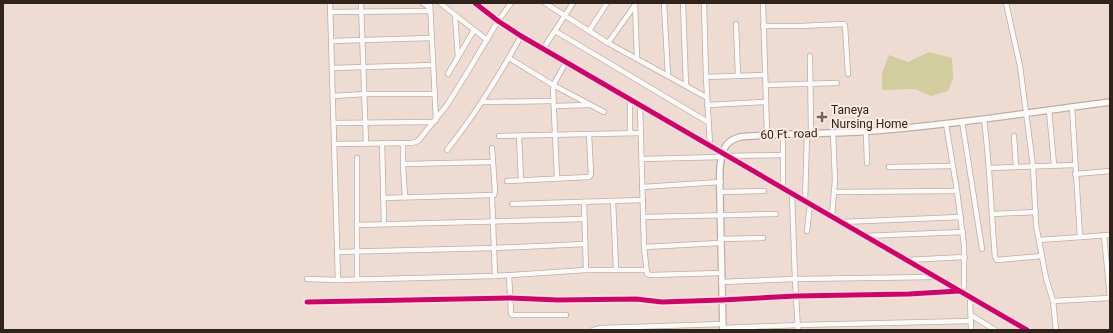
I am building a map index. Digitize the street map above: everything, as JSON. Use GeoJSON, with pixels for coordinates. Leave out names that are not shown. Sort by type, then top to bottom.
{"type":"FeatureCollection","features":[{"type":"Feature","properties":{"kind":"street"},"geometry":{"type":"LineString","coordinates":[[330,3],[338,280]]}},
{"type":"Feature","properties":{"kind":"street"},"geometry":{"type":"LineString","coordinates":[[362,3],[366,143]]}},
{"type":"Feature","properties":{"kind":"street"},"geometry":{"type":"LineString","coordinates":[[423,3],[430,8]]}},
{"type":"Feature","properties":{"kind":"street"},"geometry":{"type":"LineString","coordinates":[[440,3],[487,40]]}},
{"type":"Feature","properties":{"kind":"street"},"geometry":{"type":"LineString","coordinates":[[475,3],[498,21],[521,36],[1027,330]]}},
{"type":"Feature","properties":{"kind":"street"},"geometry":{"type":"LineString","coordinates":[[334,144],[412,143],[418,141],[435,121],[461,83],[498,21],[512,3]]}},
{"type":"Feature","properties":{"kind":"street"},"geometry":{"type":"LineString","coordinates":[[545,3],[551,5],[564,16],[608,43],[706,97]]}},
{"type":"Feature","properties":{"kind":"street"},"geometry":{"type":"LineString","coordinates":[[543,48],[573,3]]}},
{"type":"Feature","properties":{"kind":"street"},"geometry":{"type":"LineString","coordinates":[[589,31],[607,3]]}},
{"type":"Feature","properties":{"kind":"street"},"geometry":{"type":"LineString","coordinates":[[664,3],[668,76]]}},
{"type":"Feature","properties":{"kind":"street"},"geometry":{"type":"LineString","coordinates":[[683,3],[686,86]]}},
{"type":"Feature","properties":{"kind":"street"},"geometry":{"type":"LineString","coordinates":[[704,3],[706,97],[710,145]]}},
{"type":"Feature","properties":{"kind":"street"},"geometry":{"type":"LineString","coordinates":[[763,3],[767,134]]}},
{"type":"Feature","properties":{"kind":"street"},"geometry":{"type":"LineString","coordinates":[[1006,3],[1018,58],[1027,114],[1039,240],[1046,278],[1053,301],[1056,330]]}},
{"type":"Feature","properties":{"kind":"street"},"geometry":{"type":"LineString","coordinates":[[608,43],[635,4]]}},
{"type":"Feature","properties":{"kind":"street"},"geometry":{"type":"LineString","coordinates":[[635,4],[637,58]]}},
{"type":"Feature","properties":{"kind":"street"},"geometry":{"type":"LineString","coordinates":[[330,12],[362,12],[430,8]]}},
{"type":"Feature","properties":{"kind":"street"},"geometry":{"type":"LineString","coordinates":[[430,8],[435,121]]}},
{"type":"Feature","properties":{"kind":"street"},"geometry":{"type":"LineString","coordinates":[[455,16],[458,56]]}},
{"type":"Feature","properties":{"kind":"street"},"geometry":{"type":"LineString","coordinates":[[736,24],[738,75]]}},
{"type":"Feature","properties":{"kind":"street"},"geometry":{"type":"LineString","coordinates":[[763,26],[844,24],[848,74]]}},
{"type":"Feature","properties":{"kind":"street"},"geometry":{"type":"LineString","coordinates":[[448,74],[474,30]]}},
{"type":"Feature","properties":{"kind":"street"},"geometry":{"type":"LineString","coordinates":[[555,31],[708,122]]}},
{"type":"Feature","properties":{"kind":"street"},"geometry":{"type":"LineString","coordinates":[[447,150],[482,102],[521,36]]}},
{"type":"Feature","properties":{"kind":"street"},"geometry":{"type":"LineString","coordinates":[[331,41],[431,38]]}},
{"type":"Feature","properties":{"kind":"street"},"geometry":{"type":"LineString","coordinates":[[807,231],[811,84],[810,56]]}},
{"type":"Feature","properties":{"kind":"street"},"geometry":{"type":"LineString","coordinates":[[509,58],[553,85],[590,106],[604,112]]}},
{"type":"Feature","properties":{"kind":"street"},"geometry":{"type":"LineString","coordinates":[[557,178],[553,85],[566,62]]}},
{"type":"Feature","properties":{"kind":"street"},"geometry":{"type":"LineString","coordinates":[[332,68],[433,65]]}},
{"type":"Feature","properties":{"kind":"street"},"geometry":{"type":"LineString","coordinates":[[706,77],[765,75]]}},
{"type":"Feature","properties":{"kind":"street"},"geometry":{"type":"LineString","coordinates":[[766,85],[837,83]]}},
{"type":"Feature","properties":{"kind":"street"},"geometry":{"type":"LineString","coordinates":[[333,96],[365,94],[434,94]]}},
{"type":"Feature","properties":{"kind":"street"},"geometry":{"type":"LineString","coordinates":[[630,100],[630,133]]}},
{"type":"Feature","properties":{"kind":"street"},"geometry":{"type":"LineString","coordinates":[[482,102],[590,106]]}},
{"type":"Feature","properties":{"kind":"street"},"geometry":{"type":"LineString","coordinates":[[707,105],[766,102]]}},
{"type":"Feature","properties":{"kind":"street","name":"60 Ft. road"},"geometry":{"type":"LineString","coordinates":[[724,155],[727,144],[735,138],[767,134],[866,131],[946,124],[1110,102]]}},
{"type":"Feature","properties":{"kind":"street"},"geometry":{"type":"LineString","coordinates":[[640,106],[645,270],[647,274],[651,275],[721,273]]}},
{"type":"Feature","properties":{"kind":"street"},"geometry":{"type":"LineString","coordinates":[[1072,107],[1080,237]]}},
{"type":"Feature","properties":{"kind":"street"},"geometry":{"type":"LineString","coordinates":[[1049,110],[1054,165]]}},
{"type":"Feature","properties":{"kind":"street"},"geometry":{"type":"LineString","coordinates":[[984,119],[990,168],[996,259],[1042,256]]}},
{"type":"Feature","properties":{"kind":"street"},"geometry":{"type":"LineString","coordinates":[[334,123],[366,121],[435,121]]}},
{"type":"Feature","properties":{"kind":"street"},"geometry":{"type":"LineString","coordinates":[[962,121],[982,249]]}},
{"type":"Feature","properties":{"kind":"street"},"geometry":{"type":"LineString","coordinates":[[946,124],[961,217],[965,257],[961,292]]}},
{"type":"Feature","properties":{"kind":"street"},"geometry":{"type":"LineString","coordinates":[[866,131],[867,163]]}},
{"type":"Feature","properties":{"kind":"street"},"geometry":{"type":"LineString","coordinates":[[832,216],[835,180],[833,132]]}},
{"type":"Feature","properties":{"kind":"street"},"geometry":{"type":"LineString","coordinates":[[499,136],[641,133]]}},
{"type":"Feature","properties":{"kind":"street"},"geometry":{"type":"LineString","coordinates":[[783,133],[783,189]]}},
{"type":"Feature","properties":{"kind":"street"},"geometry":{"type":"LineString","coordinates":[[507,181],[590,176],[589,134]]}},
{"type":"Feature","properties":{"kind":"street"},"geometry":{"type":"LineString","coordinates":[[519,136],[521,180]]}},
{"type":"Feature","properties":{"kind":"street"},"geometry":{"type":"LineString","coordinates":[[1014,136],[1016,167]]}},
{"type":"Feature","properties":{"kind":"street"},"geometry":{"type":"LineString","coordinates":[[403,142],[405,197]]}},
{"type":"Feature","properties":{"kind":"street"},"geometry":{"type":"LineString","coordinates":[[382,143],[384,224]]}},
{"type":"Feature","properties":{"kind":"street"},"geometry":{"type":"LineString","coordinates":[[492,148],[495,191],[492,196],[495,276]]}},
{"type":"Feature","properties":{"kind":"street"},"geometry":{"type":"LineString","coordinates":[[642,159],[783,154]]}},
{"type":"Feature","properties":{"kind":"street"},"geometry":{"type":"LineString","coordinates":[[723,327],[720,192],[724,155]]}},
{"type":"Feature","properties":{"kind":"street"},"geometry":{"type":"LineString","coordinates":[[357,158],[357,279]]}},
{"type":"Feature","properties":{"kind":"street"},"geometry":{"type":"LineString","coordinates":[[403,166],[409,164],[492,162]]}},
{"type":"Feature","properties":{"kind":"street"},"geometry":{"type":"LineString","coordinates":[[990,168],[1075,164]]}},
{"type":"Feature","properties":{"kind":"street"},"geometry":{"type":"LineString","coordinates":[[889,167],[953,166]]}},
{"type":"Feature","properties":{"kind":"street"},"geometry":{"type":"LineString","coordinates":[[1075,174],[1110,171]]}},
{"type":"Feature","properties":{"kind":"street"},"geometry":{"type":"LineString","coordinates":[[642,187],[721,182]]}},
{"type":"Feature","properties":{"kind":"street"},"geometry":{"type":"LineString","coordinates":[[720,192],[764,191]]}},
{"type":"Feature","properties":{"kind":"street"},"geometry":{"type":"LineString","coordinates":[[834,192],[957,192]]}},
{"type":"Feature","properties":{"kind":"street"},"geometry":{"type":"LineString","coordinates":[[792,194],[798,327]]}},
{"type":"Feature","properties":{"kind":"street"},"geometry":{"type":"LineString","coordinates":[[383,198],[492,196]]}},
{"type":"Feature","properties":{"kind":"street"},"geometry":{"type":"LineString","coordinates":[[512,204],[643,200]]}},
{"type":"Feature","properties":{"kind":"street"},"geometry":{"type":"LineString","coordinates":[[613,201],[616,269]]}},
{"type":"Feature","properties":{"kind":"street"},"geometry":{"type":"LineString","coordinates":[[584,202],[586,270]]}},
{"type":"Feature","properties":{"kind":"street"},"geometry":{"type":"LineString","coordinates":[[992,214],[1036,212]]}},
{"type":"Feature","properties":{"kind":"street"},"geometry":{"type":"LineString","coordinates":[[643,217],[720,214],[776,214]]}},
{"type":"Feature","properties":{"kind":"street"},"geometry":{"type":"LineString","coordinates":[[842,222],[961,217]]}},
{"type":"Feature","properties":{"kind":"street"},"geometry":{"type":"LineString","coordinates":[[357,225],[584,219]]}},
{"type":"Feature","properties":{"kind":"street"},"geometry":{"type":"LineString","coordinates":[[864,236],[962,232]]}},
{"type":"Feature","properties":{"kind":"street"},"geometry":{"type":"LineString","coordinates":[[1053,301],[1110,298],[1104,235]]}},
{"type":"Feature","properties":{"kind":"street"},"geometry":{"type":"LineString","coordinates":[[1039,240],[1110,235]]}},
{"type":"Feature","properties":{"kind":"street"},"geometry":{"type":"LineString","coordinates":[[644,247],[763,238]]}},
{"type":"Feature","properties":{"kind":"street"},"geometry":{"type":"LineString","coordinates":[[337,252],[586,244]]}},
{"type":"Feature","properties":{"kind":"street"},"geometry":{"type":"LineString","coordinates":[[906,260],[965,257]]}},
{"type":"Feature","properties":{"kind":"street"},"geometry":{"type":"LineString","coordinates":[[306,279],[338,280],[495,276],[586,270],[645,270]]}},
{"type":"Feature","properties":{"kind":"street"},"geometry":{"type":"LineString","coordinates":[[509,275],[512,315],[566,315]]}},
{"type":"Feature","properties":{"kind":"street"},"geometry":{"type":"LineString","coordinates":[[722,282],[795,279],[934,277]]}},
{"type":"Feature","properties":{"kind":"street"},"geometry":{"type":"LineString","coordinates":[[307,302],[510,298],[558,300],[636,299],[662,302],[796,296],[961,292]]}},
{"type":"Feature","properties":{"kind":"street"},"geometry":{"type":"LineString","coordinates":[[970,297],[971,330]]}},
{"type":"Feature","properties":{"kind":"street"},"geometry":{"type":"LineString","coordinates":[[593,330],[601,328],[798,327],[971,318],[995,330]]}},
{"type":"Feature","properties":{"kind":"shaded area"},"geometry":{"type":"Polygon","coordinates":[[[929,52],[952,58],[953,79],[948,91],[931,96],[915,89],[882,90],[882,73],[889,55],[908,62],[929,52]]]}},
{"type":"Feature","properties":{"kind":"cycle path"},"geometry":{"type":"LineString","coordinates":[[475,3],[498,21],[521,36],[1027,330]]}},
{"type":"Feature","properties":{"kind":"cycle path"},"geometry":{"type":"LineString","coordinates":[[307,302],[510,298],[558,300],[636,299],[662,302],[959,291]]}},
{"type":"Feature","properties":{"kind":"place","name":"Taneya Nursing Home"},"geometry":{"type":"Point","coordinates":[822,117]}}]}
